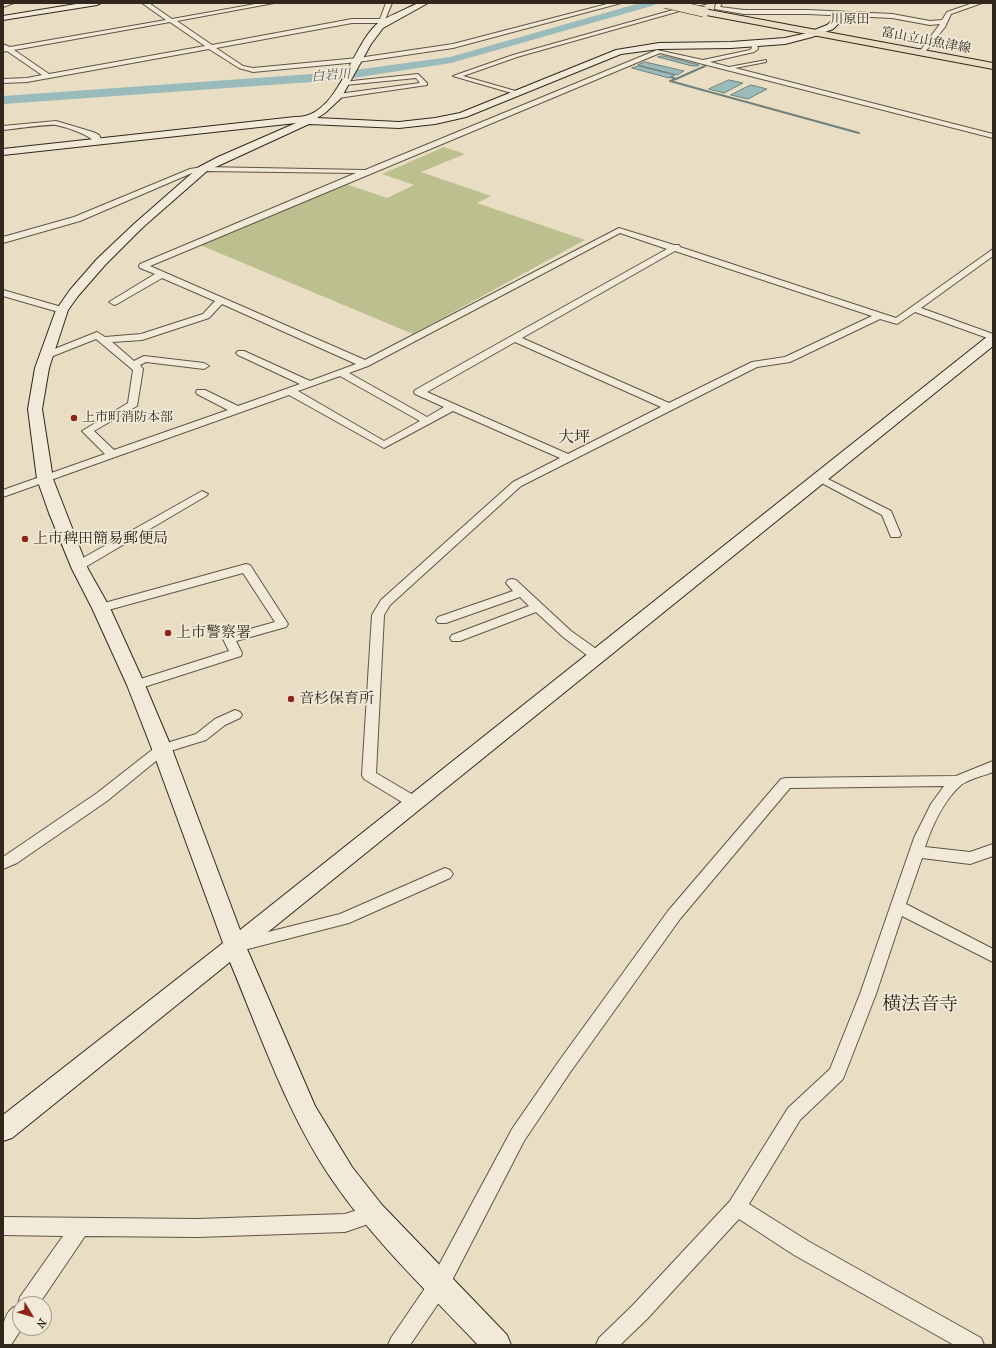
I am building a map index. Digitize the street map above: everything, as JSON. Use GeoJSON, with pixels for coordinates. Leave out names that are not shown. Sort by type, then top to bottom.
{"type":"FeatureCollection","features":[{"type":"Feature","properties":{"kind":"main road","name":"富山立山魚津線"},"geometry":{"type":"LineString","coordinates":[[665,3],[687,7],[711,7],[817,32],[993,65]]}},
{"type":"Feature","properties":{"kind":"main road","name":"富山立山魚津線"},"geometry":{"type":"LineString","coordinates":[[817,32],[993,65]]}},
{"type":"Feature","properties":{"kind":"street"},"geometry":{"type":"LineString","coordinates":[[3,5],[11,3]]}},
{"type":"Feature","properties":{"kind":"street"},"geometry":{"type":"LineString","coordinates":[[3,18],[96,3]]}},
{"type":"Feature","properties":{"kind":"street"},"geometry":{"type":"LineString","coordinates":[[145,3],[241,67],[253,70],[358,60],[468,43],[618,3]]}},
{"type":"Feature","properties":{"kind":"street"},"geometry":{"type":"LineString","coordinates":[[4,48],[271,3]]}},
{"type":"Feature","properties":{"kind":"street"},"geometry":{"type":"LineString","coordinates":[[389,3],[381,23],[367,43],[338,96],[322,111],[307,121],[203,169],[138,226],[101,262],[74,293],[62,310],[45,356],[34,409],[45,479],[57,513],[78,566],[102,608],[136,686],[162,750],[234,947],[305,1112],[343,1176],[372,1214],[497,1345]]}},
{"type":"Feature","properties":{"kind":"street"},"geometry":{"type":"LineString","coordinates":[[3,81],[26,80],[352,21],[381,23],[424,3]]}},
{"type":"Feature","properties":{"kind":"street"},"geometry":{"type":"LineString","coordinates":[[594,10],[607,3]]}},
{"type":"Feature","properties":{"kind":"street"},"geometry":{"type":"LineString","coordinates":[[923,51],[949,13],[979,3]]}},
{"type":"Feature","properties":{"kind":"street"},"geometry":{"type":"LineString","coordinates":[[517,93],[456,76],[515,56],[687,7]]}},
{"type":"Feature","properties":{"kind":"street"},"geometry":{"type":"LineString","coordinates":[[628,25],[711,7],[744,12],[892,16],[930,23],[944,22]]}},
{"type":"Feature","properties":{"kind":"street"},"geometry":{"type":"LineString","coordinates":[[3,152],[294,120],[399,125],[435,121],[462,115],[604,58],[638,48],[660,46],[754,44],[788,40],[817,32],[841,19],[845,14]]}},
{"type":"Feature","properties":{"kind":"street"},"geometry":{"type":"LineString","coordinates":[[702,62],[752,51],[755,49],[754,44]]}},
{"type":"Feature","properties":{"kind":"street"},"geometry":{"type":"LineString","coordinates":[[4,48],[46,76]]}},
{"type":"Feature","properties":{"kind":"street"},"geometry":{"type":"LineString","coordinates":[[365,364],[143,266],[659,51],[992,135]]}},
{"type":"Feature","properties":{"kind":"street"},"geometry":{"type":"LineString","coordinates":[[728,68],[764,61]]}},
{"type":"Feature","properties":{"kind":"street"},"geometry":{"type":"LineString","coordinates":[[338,96],[425,84],[418,76],[345,83]]}},
{"type":"Feature","properties":{"kind":"street"},"geometry":{"type":"LineString","coordinates":[[3,128],[56,123],[90,134],[96,137],[98,141]]}},
{"type":"Feature","properties":{"kind":"street"},"geometry":{"type":"LineString","coordinates":[[3,240],[77,219],[190,171],[203,169],[368,171]]}},
{"type":"Feature","properties":{"kind":"street"},"geometry":{"type":"LineString","coordinates":[[3,494],[365,364],[619,230],[676,247],[897,321],[993,252]]}},
{"type":"Feature","properties":{"kind":"street"},"geometry":{"type":"LineString","coordinates":[[568,458],[418,392],[676,247]]}},
{"type":"Feature","properties":{"kind":"street"},"geometry":{"type":"LineString","coordinates":[[114,302],[162,274]]}},
{"type":"Feature","properties":{"kind":"street"},"geometry":{"type":"LineString","coordinates":[[3,293],[62,310]]}},
{"type":"Feature","properties":{"kind":"street"},"geometry":{"type":"LineString","coordinates":[[104,340],[142,337],[206,316],[221,300]]}},
{"type":"Feature","properties":{"kind":"street"},"geometry":{"type":"LineString","coordinates":[[914,309],[993,338]]}},
{"type":"Feature","properties":{"kind":"street"},"geometry":{"type":"LineString","coordinates":[[415,803],[369,775],[378,615],[385,603],[516,484],[755,364],[787,360],[833,340],[880,315]]}},
{"type":"Feature","properties":{"kind":"street"},"geometry":{"type":"LineString","coordinates":[[45,356],[97,335],[138,369],[133,404],[87,431],[113,455]]}},
{"type":"Feature","properties":{"kind":"street"},"geometry":{"type":"LineString","coordinates":[[515,338],[669,407]]}},
{"type":"Feature","properties":{"kind":"street"},"geometry":{"type":"LineString","coordinates":[[3,1130],[415,803],[993,338]]}},
{"type":"Feature","properties":{"kind":"street"},"geometry":{"type":"LineString","coordinates":[[241,353],[309,384]]}},
{"type":"Feature","properties":{"kind":"street"},"geometry":{"type":"LineString","coordinates":[[133,365],[144,359],[204,366]]}},
{"type":"Feature","properties":{"kind":"street"},"geometry":{"type":"LineString","coordinates":[[341,373],[428,421]]}},
{"type":"Feature","properties":{"kind":"street"},"geometry":{"type":"LineString","coordinates":[[290,391],[384,445],[452,407]]}},
{"type":"Feature","properties":{"kind":"street"},"geometry":{"type":"LineString","coordinates":[[201,392],[237,410]]}},
{"type":"Feature","properties":{"kind":"street"},"geometry":{"type":"LineString","coordinates":[[820,478],[887,513],[896,535]]}},
{"type":"Feature","properties":{"kind":"street"},"geometry":{"type":"LineString","coordinates":[[78,566],[202,494]]}},
{"type":"Feature","properties":{"kind":"street"},"geometry":{"type":"LineString","coordinates":[[102,608],[246,568],[282,624],[229,639],[236,653],[136,686]]}},
{"type":"Feature","properties":{"kind":"street"},"geometry":{"type":"LineString","coordinates":[[512,583],[567,634],[597,656]]}},
{"type":"Feature","properties":{"kind":"street"},"geometry":{"type":"LineString","coordinates":[[442,620],[522,592]]}},
{"type":"Feature","properties":{"kind":"street"},"geometry":{"type":"LineString","coordinates":[[456,638],[538,607]]}},
{"type":"Feature","properties":{"kind":"street"},"geometry":{"type":"LineString","coordinates":[[3,863],[12,859],[36,843],[102,797],[162,750],[201,737],[220,722],[235,715]]}},
{"type":"Feature","properties":{"kind":"street"},"geometry":{"type":"LineString","coordinates":[[398,1345],[439,1285],[518,1135],[618,991],[674,915],[786,783],[957,781],[993,766]]}},
{"type":"Feature","properties":{"kind":"street"},"geometry":{"type":"LineString","coordinates":[[606,1345],[640,1312],[737,1207],[794,1114],[837,1074],[868,994],[932,813],[942,797],[957,781]]}},
{"type":"Feature","properties":{"kind":"street"},"geometry":{"type":"LineString","coordinates":[[917,852],[970,858],[993,850]]}},
{"type":"Feature","properties":{"kind":"street"},"geometry":{"type":"LineString","coordinates":[[234,947],[344,919],[445,874]]}},
{"type":"Feature","properties":{"kind":"street"},"geometry":{"type":"LineString","coordinates":[[899,907],[993,956]]}},
{"type":"Feature","properties":{"kind":"street"},"geometry":{"type":"LineString","coordinates":[[737,1207],[801,1248],[974,1345]]}},
{"type":"Feature","properties":{"kind":"street"},"geometry":{"type":"LineString","coordinates":[[3,1226],[197,1228],[345,1223],[372,1214]]}},
{"type":"Feature","properties":{"kind":"street"},"geometry":{"type":"LineString","coordinates":[[33,1296],[81,1226]]}},
{"type":"Feature","properties":{"kind":"street"},"geometry":{"type":"LineString","coordinates":[[3,1339],[12,1326]]}},
{"type":"Feature","properties":{"kind":"green space"},"geometry":{"type":"Polygon","coordinates":[[[444,147],[465,154],[421,172],[491,196],[477,203],[585,240],[413,334],[200,245],[346,184],[387,198],[414,185],[382,174],[444,147]]]}},
{"type":"Feature","properties":{"kind":"water"},"geometry":{"type":"Polygon","coordinates":[[[661,56],[699,65],[692,66],[658,57],[661,56]]]}},
{"type":"Feature","properties":{"kind":"water"},"geometry":{"type":"Polygon","coordinates":[[[645,62],[684,71],[677,75],[638,65],[645,62]]]}},
{"type":"Feature","properties":{"kind":"water"},"geometry":{"type":"Polygon","coordinates":[[[639,66],[675,75],[669,78],[632,68],[639,66]]]}},
{"type":"Feature","properties":{"kind":"water"},"geometry":{"type":"Polygon","coordinates":[[[729,80],[743,83],[724,93],[709,89],[729,80]]]}},
{"type":"Feature","properties":{"kind":"water"},"geometry":{"type":"Polygon","coordinates":[[[751,85],[767,89],[748,99],[731,95],[751,85]]]}},
{"type":"Feature","properties":{"kind":"waterway","name":"白岩川"},"geometry":{"type":"LineString","coordinates":[[3,100],[340,76],[451,60],[651,3]]}},
{"type":"Feature","properties":{"kind":"waterway"},"geometry":{"type":"LineString","coordinates":[[676,79],[705,66]]}},
{"type":"Feature","properties":{"kind":"waterway"},"geometry":{"type":"LineString","coordinates":[[671,77],[676,79]]}},
{"type":"Feature","properties":{"kind":"waterway"},"geometry":{"type":"LineString","coordinates":[[676,79],[670,81],[859,133]]}},
{"type":"Feature","properties":{"kind":"place","name":"上市町消防本部"},"geometry":{"type":"Point","coordinates":[74,418]}},
{"type":"Feature","properties":{"kind":"place","name":"上市稗田簡易郵便局"},"geometry":{"type":"Point","coordinates":[25,539]}},
{"type":"Feature","properties":{"kind":"place","name":"上市警察署"},"geometry":{"type":"Point","coordinates":[168,633]}},
{"type":"Feature","properties":{"kind":"place","name":"音杉保育所"},"geometry":{"type":"Point","coordinates":[291,699]}},
{"type":"Feature","properties":{"kind":"district","name":"川原田"},"geometry":{"type":"Point","coordinates":[850,20]}},
{"type":"Feature","properties":{"kind":"district","name":"大坪"},"geometry":{"type":"Point","coordinates":[574,438]}},
{"type":"Feature","properties":{"kind":"district","name":"横法音寺"},"geometry":{"type":"Point","coordinates":[920,1005]}}]}
